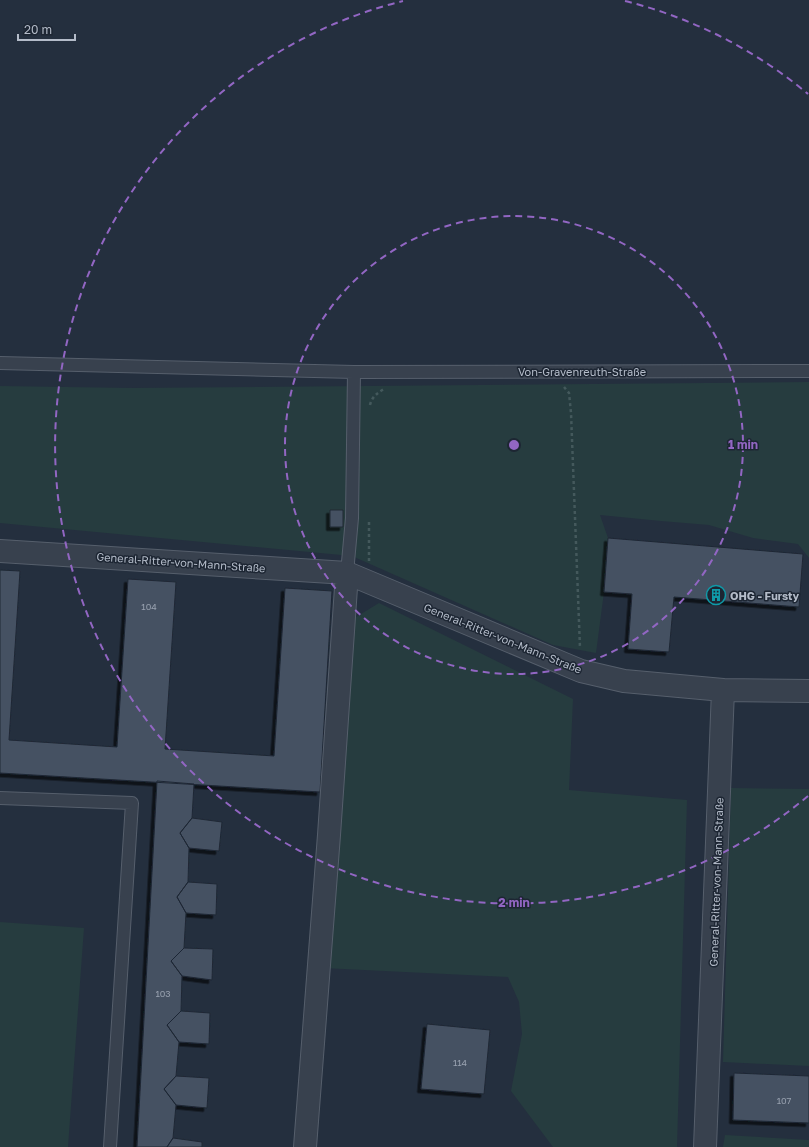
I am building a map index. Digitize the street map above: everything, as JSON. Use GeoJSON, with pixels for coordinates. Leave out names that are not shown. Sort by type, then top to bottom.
{"type":"FeatureCollection","features":[{"type":"Feature","properties":{"kind":"street","name":"General-Ritter-von-Mann-Straße"},"geometry":{"type":"LineString","coordinates":[[0,551],[355,576],[581,671],[624,681],[723,690],[705,1147]]}},
{"type":"Feature","properties":{"kind":"street"},"geometry":{"type":"LineString","coordinates":[[305,1147],[329,835],[355,576]]}},
{"type":"Feature","properties":{"kind":"street"},"geometry":{"type":"LineString","coordinates":[[723,690],[809,691]]}},
{"type":"Feature","properties":{"kind":"lane","name":"Von-Gravenreuth-Straße"},"geometry":{"type":"LineString","coordinates":[[0,363],[354,372],[809,371]]}},
{"type":"Feature","properties":{"kind":"lane"},"geometry":{"type":"LineString","coordinates":[[354,372],[352,518],[355,576]]}},
{"type":"Feature","properties":{"kind":"lane"},"geometry":{"type":"LineString","coordinates":[[0,798],[132,803],[110,1147]]}},
{"type":"Feature","properties":{"kind":"path"},"geometry":{"type":"LineString","coordinates":[[561,384],[569,393],[571,413],[581,671]]}},
{"type":"Feature","properties":{"kind":"path"},"geometry":{"type":"LineString","coordinates":[[369,410],[371,400],[386,387]]}},
{"type":"Feature","properties":{"kind":"path"},"geometry":{"type":"LineString","coordinates":[[355,576],[369,570],[369,517]]}},
{"type":"Feature","properties":{"kind":"green space"},"geometry":{"type":"Polygon","coordinates":[[[809,382],[809,558],[798,544],[753,538],[709,525],[600,515],[608,538],[604,592],[596,653],[553,645],[352,556],[0,523],[0,386],[131,388],[809,382]]]}},
{"type":"Feature","properties":{"kind":"green space"},"geometry":{"type":"Polygon","coordinates":[[[379,603],[573,699],[569,790],[687,800],[677,1147],[553,1147],[511,1091],[522,1034],[519,1002],[508,977],[323,968],[348,622],[379,603]]]}},
{"type":"Feature","properties":{"kind":"green space"},"geometry":{"type":"Polygon","coordinates":[[[731,788],[809,789],[809,1066],[723,1062],[731,788]]]}},
{"type":"Feature","properties":{"kind":"green space"},"geometry":{"type":"Polygon","coordinates":[[[0,922],[84,928],[68,1147],[0,1147],[0,922]]]}},
{"type":"Feature","properties":{"kind":"green space"},"geometry":{"type":"Polygon","coordinates":[[[725,1135],[809,1140],[809,1147],[723,1147],[725,1135]]]}},
{"type":"Feature","properties":{"kind":"building"},"geometry":{"type":"Polygon","coordinates":[[[330,510],[343,510],[343,527],[330,527],[330,510]]]}},
{"type":"Feature","properties":{"kind":"building","name":"OHG - Fursty"},"geometry":{"type":"Polygon","coordinates":[[[608,538],[803,554],[799,607],[674,597],[669,652],[628,649],[632,594],[604,592],[608,538]]]}},
{"type":"Feature","properties":{"kind":"building"},"geometry":{"type":"Polygon","coordinates":[[[0,570],[20,571],[9,740],[117,747],[128,579],[176,582],[165,749],[274,756],[285,588],[332,591],[320,792],[0,773],[0,570]]]}},
{"type":"Feature","properties":{"kind":"building"},"geometry":{"type":"Polygon","coordinates":[[[157,781],[194,784],[192,818],[180,833],[189,848],[188,882],[177,897],[186,913],[184,948],[171,961],[182,976],[181,1011],[167,1025],[179,1042],[176,1076],[164,1089],[176,1105],[173,1138],[167,1147],[137,1147],[157,781]]]}},
{"type":"Feature","properties":{"kind":"building"},"geometry":{"type":"Polygon","coordinates":[[[192,818],[222,822],[219,851],[189,848],[180,833],[192,818]]]}},
{"type":"Feature","properties":{"kind":"building"},"geometry":{"type":"Polygon","coordinates":[[[188,882],[217,884],[216,915],[186,913],[177,897],[188,882]]]}},
{"type":"Feature","properties":{"kind":"building"},"geometry":{"type":"Polygon","coordinates":[[[184,948],[213,949],[212,980],[182,976],[171,961],[184,948]]]}},
{"type":"Feature","properties":{"kind":"building"},"geometry":{"type":"Polygon","coordinates":[[[181,1011],[210,1013],[209,1044],[179,1042],[167,1025],[181,1011]]]}},
{"type":"Feature","properties":{"kind":"building"},"geometry":{"type":"Polygon","coordinates":[[[427,1024],[490,1030],[484,1094],[421,1089],[427,1024]]]}},
{"type":"Feature","properties":{"kind":"building"},"geometry":{"type":"Polygon","coordinates":[[[734,1073],[809,1076],[809,1123],[733,1120],[734,1073]]]}},
{"type":"Feature","properties":{"kind":"building"},"geometry":{"type":"Polygon","coordinates":[[[176,1076],[209,1078],[207,1108],[176,1105],[164,1089],[176,1076]]]}},
{"type":"Feature","properties":{"kind":"building"},"geometry":{"type":"Polygon","coordinates":[[[173,1138],[202,1142],[202,1147],[167,1147],[173,1138]]]}},
{"type":"Feature","properties":{"kind":"place","name":"OHG - Fursty"},"geometry":{"type":"Point","coordinates":[716,595]}}]}
